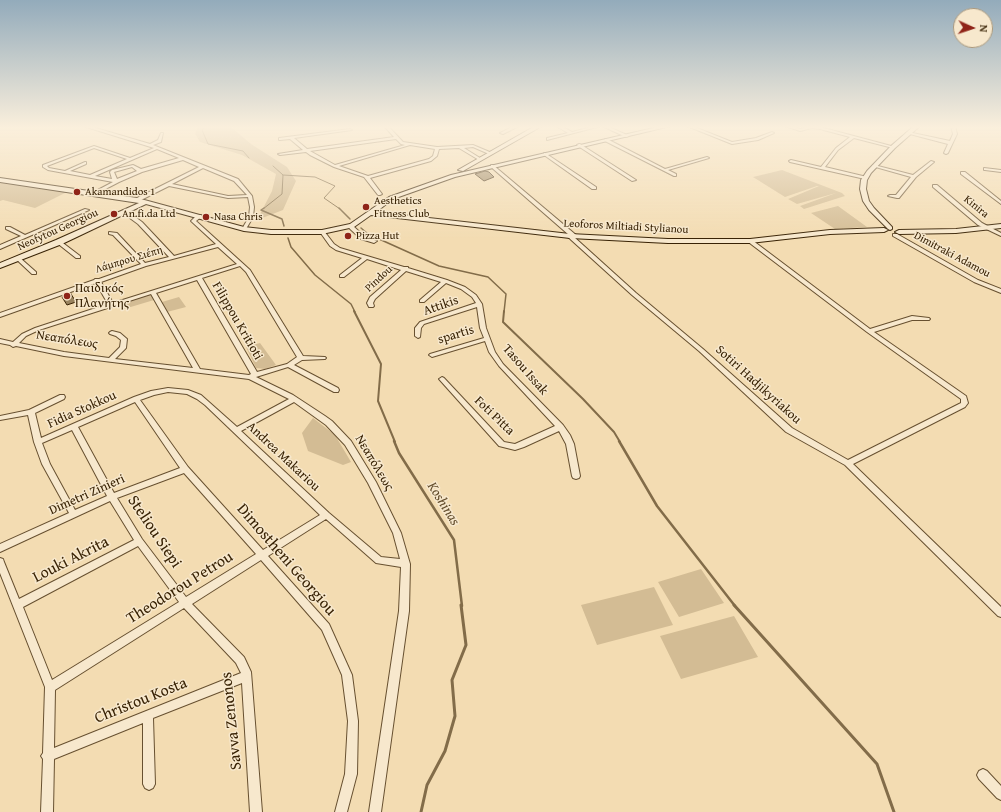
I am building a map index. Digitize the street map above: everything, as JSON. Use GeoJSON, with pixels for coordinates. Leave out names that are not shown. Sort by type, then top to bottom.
{"type":"FeatureCollection","features":[{"type":"Feature","properties":{"kind":"main road"},"geometry":{"type":"LineString","coordinates":[[360,221],[390,198],[404,192],[453,176],[501,164]]}},
{"type":"Feature","properties":{"kind":"main road"},"geometry":{"type":"LineString","coordinates":[[453,176],[469,165],[474,170]]}},
{"type":"Feature","properties":{"kind":"main road"},"geometry":{"type":"LineString","coordinates":[[874,166],[865,178],[863,191],[866,201],[871,209],[891,231],[956,231],[1001,226]]}},
{"type":"Feature","properties":{"kind":"main road"},"geometry":{"type":"LineString","coordinates":[[0,180],[137,200],[244,229],[285,232],[322,232],[350,226],[371,217],[386,215]]}},
{"type":"Feature","properties":{"kind":"main road","name":"Neofytou Georgiou"},"geometry":{"type":"LineString","coordinates":[[0,266],[59,242],[146,202]]}},
{"type":"Feature","properties":{"kind":"main road"},"geometry":{"type":"LineString","coordinates":[[377,207],[376,211],[386,215]]}},
{"type":"Feature","properties":{"kind":"main road","name":"Leoforos Miltiadi Stylianou"},"geometry":{"type":"LineString","coordinates":[[369,213],[572,236],[668,241],[750,241],[830,232],[891,231]]}},
{"type":"Feature","properties":{"kind":"street"},"geometry":{"type":"LineString","coordinates":[[50,164],[44,166],[48,169],[116,180]]}},
{"type":"Feature","properties":{"kind":"street"},"geometry":{"type":"LineString","coordinates":[[65,172],[82,164]]}},
{"type":"Feature","properties":{"kind":"street"},"geometry":{"type":"LineString","coordinates":[[90,176],[118,164]]}},
{"type":"Feature","properties":{"kind":"street"},"geometry":{"type":"LineString","coordinates":[[96,193],[116,180],[165,164]]}},
{"type":"Feature","properties":{"kind":"street"},"geometry":{"type":"LineString","coordinates":[[194,164],[236,180],[250,196],[252,208],[251,216],[244,229]]}},
{"type":"Feature","properties":{"kind":"street"},"geometry":{"type":"LineString","coordinates":[[331,164],[368,177],[416,164]]}},
{"type":"Feature","properties":{"kind":"street"},"geometry":{"type":"LineString","coordinates":[[335,166],[342,164]]}},
{"type":"Feature","properties":{"kind":"street"},"geometry":{"type":"LineString","coordinates":[[559,164],[594,188]]}},
{"type":"Feature","properties":{"kind":"street"},"geometry":{"type":"LineString","coordinates":[[609,164],[634,180]]}},
{"type":"Feature","properties":{"kind":"street"},"geometry":{"type":"LineString","coordinates":[[653,164],[674,175]]}},
{"type":"Feature","properties":{"kind":"street"},"geometry":{"type":"LineString","coordinates":[[665,170],[686,164]]}},
{"type":"Feature","properties":{"kind":"street"},"geometry":{"type":"LineString","coordinates":[[804,164],[865,178]]}},
{"type":"Feature","properties":{"kind":"street"},"geometry":{"type":"LineString","coordinates":[[822,168],[825,164]]}},
{"type":"Feature","properties":{"kind":"street"},"geometry":{"type":"LineString","coordinates":[[890,196],[897,197],[914,176],[930,164]]}},
{"type":"Feature","properties":{"kind":"street"},"geometry":{"type":"LineString","coordinates":[[116,180],[112,172],[114,171],[133,166],[140,171]]}},
{"type":"Feature","properties":{"kind":"street","name":"Sotiri Hadjikyriakou"},"geometry":{"type":"LineString","coordinates":[[492,166],[572,236],[634,294],[701,350],[789,430],[848,463],[1001,613]]}},
{"type":"Feature","properties":{"kind":"street"},"geometry":{"type":"LineString","coordinates":[[874,166],[914,176]]}},
{"type":"Feature","properties":{"kind":"street"},"geometry":{"type":"LineString","coordinates":[[137,200],[202,167]]}},
{"type":"Feature","properties":{"kind":"street"},"geometry":{"type":"LineString","coordinates":[[985,169],[1001,170]]}},
{"type":"Feature","properties":{"kind":"street"},"geometry":{"type":"LineString","coordinates":[[963,173],[1001,204]]}},
{"type":"Feature","properties":{"kind":"street"},"geometry":{"type":"LineString","coordinates":[[368,177],[380,194]]}},
{"type":"Feature","properties":{"kind":"street"},"geometry":{"type":"LineString","coordinates":[[167,184],[228,197],[250,196]]}},
{"type":"Feature","properties":{"kind":"street","name":"Kinira"},"geometry":{"type":"LineString","coordinates":[[935,186],[986,227],[1001,235]]}},
{"type":"Feature","properties":{"kind":"street"},"geometry":{"type":"LineString","coordinates":[[0,247],[87,210]]}},
{"type":"Feature","properties":{"kind":"street"},"geometry":{"type":"LineString","coordinates":[[125,212],[146,228],[172,257]]}},
{"type":"Feature","properties":{"kind":"street"},"geometry":{"type":"LineString","coordinates":[[199,216],[193,221],[248,271],[301,358]]}},
{"type":"Feature","properties":{"kind":"street"},"geometry":{"type":"LineString","coordinates":[[350,226],[363,238],[374,241]]}},
{"type":"Feature","properties":{"kind":"street"},"geometry":{"type":"LineString","coordinates":[[8,228],[24,236]]}},
{"type":"Feature","properties":{"kind":"street","name":"Dimitraki Adamou"},"geometry":{"type":"LineString","coordinates":[[891,231],[976,281],[1001,290]]}},
{"type":"Feature","properties":{"kind":"street"},"geometry":{"type":"LineString","coordinates":[[322,232],[334,247],[365,258],[406,268],[445,281],[468,291],[474,296],[479,304]]}},
{"type":"Feature","properties":{"kind":"street"},"geometry":{"type":"LineString","coordinates":[[111,233],[115,234],[144,265]]}},
{"type":"Feature","properties":{"kind":"street"},"geometry":{"type":"LineString","coordinates":[[750,241],[869,331],[962,396],[965,403],[963,405],[848,463]]}},
{"type":"Feature","properties":{"kind":"street"},"geometry":{"type":"LineString","coordinates":[[59,242],[78,257]]}},
{"type":"Feature","properties":{"kind":"street","name":"Λάμπρου Σιέπη"},"geometry":{"type":"LineString","coordinates":[[0,315],[97,280],[144,265],[219,245]]}},
{"type":"Feature","properties":{"kind":"street"},"geometry":{"type":"LineString","coordinates":[[342,276],[365,258]]}},
{"type":"Feature","properties":{"kind":"street"},"geometry":{"type":"LineString","coordinates":[[19,259],[34,273]]}},
{"type":"Feature","properties":{"kind":"street"},"geometry":{"type":"LineString","coordinates":[[13,344],[24,335],[37,329],[111,304],[241,264]]}},
{"type":"Feature","properties":{"kind":"street","name":"Pindou"},"geometry":{"type":"LineString","coordinates":[[371,306],[370,303],[372,298],[406,268]]}},
{"type":"Feature","properties":{"kind":"street","name":"Filippou Kritioti"},"geometry":{"type":"LineString","coordinates":[[199,278],[253,376]]}},
{"type":"Feature","properties":{"kind":"street"},"geometry":{"type":"LineString","coordinates":[[97,280],[111,304]]}},
{"type":"Feature","properties":{"kind":"street"},"geometry":{"type":"LineString","coordinates":[[422,301],[445,281]]}},
{"type":"Feature","properties":{"kind":"street"},"geometry":{"type":"LineString","coordinates":[[153,292],[198,371]]}},
{"type":"Feature","properties":{"kind":"street","name":"Attikis"},"geometry":{"type":"LineString","coordinates":[[418,336],[418,328],[422,323],[479,304]]}},
{"type":"Feature","properties":{"kind":"street","name":"Tasou Issak"},"geometry":{"type":"LineString","coordinates":[[479,304],[486,339],[492,352],[501,366],[560,427],[570,444],[576,476]]}},
{"type":"Feature","properties":{"kind":"street"},"geometry":{"type":"LineString","coordinates":[[869,331],[912,318],[927,319]]}},
{"type":"Feature","properties":{"kind":"street"},"geometry":{"type":"LineString","coordinates":[[110,360],[123,348],[124,339],[118,334],[112,333]]}},
{"type":"Feature","properties":{"kind":"street","name":"spartis"},"geometry":{"type":"LineString","coordinates":[[432,355],[486,339]]}},
{"type":"Feature","properties":{"kind":"street","name":"Νεαπόλεως"},"geometry":{"type":"LineString","coordinates":[[0,341],[110,360],[253,376],[294,399],[329,423],[348,443],[372,482],[397,533],[406,564],[404,611],[375,812]]}},
{"type":"Feature","properties":{"kind":"street"},"geometry":{"type":"LineString","coordinates":[[253,376],[289,365],[301,358],[323,358]]}},
{"type":"Feature","properties":{"kind":"street"},"geometry":{"type":"LineString","coordinates":[[289,365],[336,390]]}},
{"type":"Feature","properties":{"kind":"street","name":"Foti Pitta"},"geometry":{"type":"LineString","coordinates":[[442,379],[502,444],[515,447],[521,446],[560,427]]}},
{"type":"Feature","properties":{"kind":"street","name":"Andrea Makariou"},"geometry":{"type":"LineString","coordinates":[[136,399],[165,390],[188,392],[199,397],[326,515],[379,560],[406,564]]}},
{"type":"Feature","properties":{"kind":"street"},"geometry":{"type":"LineString","coordinates":[[0,418],[31,412],[62,397]]}},
{"type":"Feature","properties":{"kind":"street","name":"Fidia Stokkou"},"geometry":{"type":"LineString","coordinates":[[38,442],[74,428],[136,399]]}},
{"type":"Feature","properties":{"kind":"street","name":"Dimostheni Georgiou"},"geometry":{"type":"LineString","coordinates":[[136,399],[185,469],[326,627],[347,675],[353,721],[351,774],[341,812]]}},
{"type":"Feature","properties":{"kind":"street"},"geometry":{"type":"LineString","coordinates":[[236,430],[294,399]]}},
{"type":"Feature","properties":{"kind":"street"},"geometry":{"type":"LineString","coordinates":[[31,412],[38,442],[46,464],[74,515]]}},
{"type":"Feature","properties":{"kind":"street","name":"Steliou Siepi"},"geometry":{"type":"LineString","coordinates":[[74,428],[112,497],[140,541],[185,603]]}},
{"type":"Feature","properties":{"kind":"street","name":"Dimetri Zinieri"},"geometry":{"type":"LineString","coordinates":[[0,548],[112,497],[185,469]]}},
{"type":"Feature","properties":{"kind":"street","name":"Theodorou Petrou"},"geometry":{"type":"LineString","coordinates":[[50,687],[326,515]]}},
{"type":"Feature","properties":{"kind":"street","name":"Louki Akrita"},"geometry":{"type":"LineString","coordinates":[[17,605],[140,541]]}},
{"type":"Feature","properties":{"kind":"street"},"geometry":{"type":"LineString","coordinates":[[0,562],[50,687],[47,756],[47,812]]}},
{"type":"Feature","properties":{"kind":"street","name":"Savva Zenonos"},"geometry":{"type":"LineString","coordinates":[[185,603],[240,660],[246,672],[256,812]]}},
{"type":"Feature","properties":{"kind":"street","name":"Christou Kosta"},"geometry":{"type":"LineString","coordinates":[[47,756],[246,676]]}},
{"type":"Feature","properties":{"kind":"street"},"geometry":{"type":"LineString","coordinates":[[148,716],[149,784]]}},
{"type":"Feature","properties":{"kind":"street"},"geometry":{"type":"LineString","coordinates":[[984,775],[1001,794]]}},
{"type":"Feature","properties":{"kind":"shaded area"},"geometry":{"type":"Polygon","coordinates":[[[258,164],[282,164],[287,167],[296,181],[283,210],[257,220],[272,191],[276,174],[258,164]]]}},
{"type":"Feature","properties":{"kind":"shaded area"},"geometry":{"type":"Polygon","coordinates":[[[782,170],[842,193],[845,196],[804,209],[800,206],[836,193],[797,204],[788,199],[819,186],[785,197],[753,177],[782,170]]]}},
{"type":"Feature","properties":{"kind":"shaded area"},"geometry":{"type":"Polygon","coordinates":[[[0,182],[69,191],[35,208],[3,200],[0,201],[0,182]]]}},
{"type":"Feature","properties":{"kind":"shaded area"},"geometry":{"type":"Polygon","coordinates":[[[838,206],[867,227],[835,229],[811,213],[838,206]]]}},
{"type":"Feature","properties":{"kind":"shaded area"},"geometry":{"type":"Polygon","coordinates":[[[151,294],[154,300],[124,309],[122,303],[151,294]]]}},
{"type":"Feature","properties":{"kind":"shaded area"},"geometry":{"type":"Polygon","coordinates":[[[179,297],[186,307],[167,312],[162,302],[179,297]]]}},
{"type":"Feature","properties":{"kind":"shaded area"},"geometry":{"type":"Polygon","coordinates":[[[260,343],[276,365],[265,369],[256,368],[246,347],[260,343]]]}},
{"type":"Feature","properties":{"kind":"shaded area"},"geometry":{"type":"Polygon","coordinates":[[[313,418],[335,435],[351,462],[343,465],[308,451],[302,433],[313,418]]]}},
{"type":"Feature","properties":{"kind":"shaded area"},"geometry":{"type":"Polygon","coordinates":[[[701,569],[724,603],[679,617],[658,582],[701,569]]]}},
{"type":"Feature","properties":{"kind":"shaded area"},"geometry":{"type":"Polygon","coordinates":[[[654,587],[673,625],[597,645],[581,605],[654,587]]]}},
{"type":"Feature","properties":{"kind":"shaded area"},"geometry":{"type":"Polygon","coordinates":[[[734,616],[758,657],[681,679],[660,636],[734,616]]]}},
{"type":"Feature","properties":{"kind":"building"},"geometry":{"type":"Polygon","coordinates":[[[485,171],[489,172],[494,177],[484,181],[475,174],[485,171]]]}},
{"type":"Feature","properties":{"kind":"building","name":"Παιδικός Πλανήτης"},"geometry":{"type":"Polygon","coordinates":[[[71,294],[76,302],[67,305],[62,297],[71,294]]]}},
{"type":"Feature","properties":{"kind":"waterway","name":"Koshinas"},"geometry":{"type":"LineString","coordinates":[[273,166],[283,175]]}},
{"type":"Feature","properties":{"kind":"waterway","name":"Koshinas"},"geometry":{"type":"LineString","coordinates":[[263,209],[282,194],[283,175]]}},
{"type":"Feature","properties":{"kind":"waterway"},"geometry":{"type":"LineString","coordinates":[[283,175],[315,177],[335,186],[324,198],[340,209]]}},
{"type":"Feature","properties":{"kind":"waterway","name":"Koshinas"},"geometry":{"type":"LineString","coordinates":[[264,208],[261,210],[282,219],[284,226]]}},
{"type":"Feature","properties":{"kind":"waterway"},"geometry":{"type":"LineString","coordinates":[[340,209],[350,219]]}},
{"type":"Feature","properties":{"kind":"waterway"},"geometry":{"type":"LineString","coordinates":[[361,228],[368,234],[439,266],[488,277],[506,294],[504,312]]}},
{"type":"Feature","properties":{"kind":"waterway","name":"Koshinas"},"geometry":{"type":"LineString","coordinates":[[288,238],[291,247],[315,275],[351,304],[355,312]]}},
{"type":"Feature","properties":{"kind":"waterway","name":"Koshinas"},"geometry":{"type":"LineString","coordinates":[[354,311],[381,364],[378,401],[395,442]]}},
{"type":"Feature","properties":{"kind":"waterway"},"geometry":{"type":"LineString","coordinates":[[504,311],[503,322],[583,399],[614,432],[620,442]]}},
{"type":"Feature","properties":{"kind":"waterway","name":"Koshinas"},"geometry":{"type":"LineString","coordinates":[[394,441],[399,453],[454,540],[462,606]]}},
{"type":"Feature","properties":{"kind":"waterway"},"geometry":{"type":"LineString","coordinates":[[619,441],[657,506],[735,606]]}},
{"type":"Feature","properties":{"kind":"waterway","name":"Koshinas"},"geometry":{"type":"LineString","coordinates":[[421,812],[427,785],[445,751],[455,716],[452,680],[466,645],[461,605]]}},
{"type":"Feature","properties":{"kind":"waterway"},"geometry":{"type":"LineString","coordinates":[[734,605],[877,764],[894,812]]}},
{"type":"Feature","properties":{"kind":"place","name":"Akamandidos 1"},"geometry":{"type":"Point","coordinates":[77,192]}},
{"type":"Feature","properties":{"kind":"place","name":"Aesthetics Fitness Club"},"geometry":{"type":"Point","coordinates":[366,207]}},
{"type":"Feature","properties":{"kind":"place","name":"An.fi.da Ltd"},"geometry":{"type":"Point","coordinates":[114,214]}},
{"type":"Feature","properties":{"kind":"place","name":"Nasa Chris"},"geometry":{"type":"Point","coordinates":[206,217]}},
{"type":"Feature","properties":{"kind":"place","name":"Pizza Hut"},"geometry":{"type":"Point","coordinates":[348,236]}},
{"type":"Feature","properties":{"kind":"place","name":"Παιδικός Πλανήτης"},"geometry":{"type":"Point","coordinates":[67,296]}}]}
